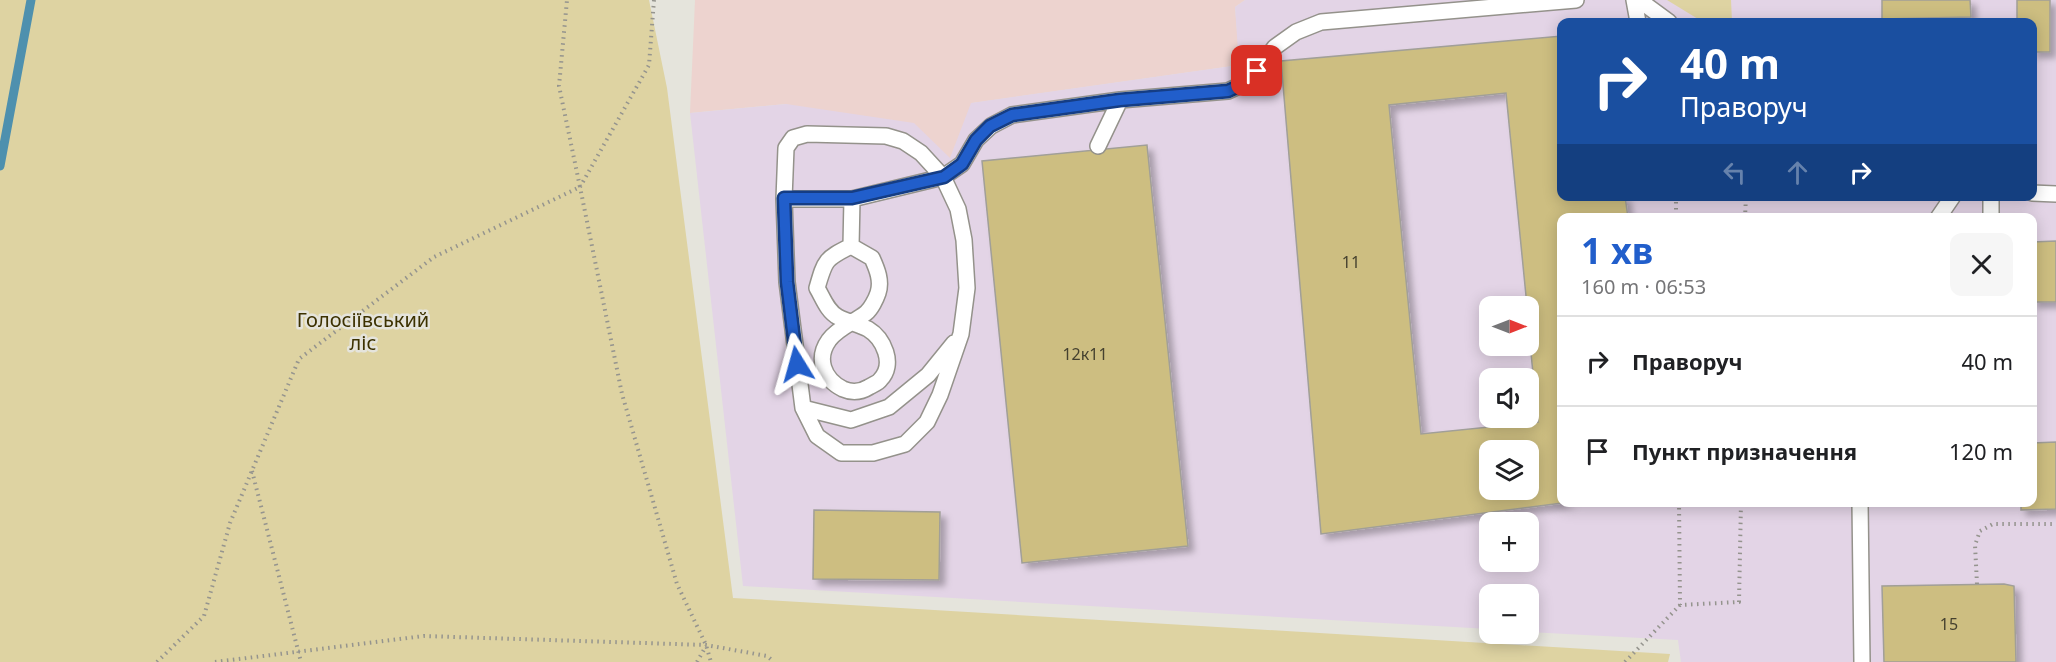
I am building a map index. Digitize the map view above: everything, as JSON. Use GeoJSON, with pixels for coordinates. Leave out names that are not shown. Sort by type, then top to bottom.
{"type":"FeatureCollection","features":[{"type":"Feature","properties":{"kind":"lane"},"geometry":{"type":"LineString","coordinates":[[784,198],[852,198],[944,177],[962,164],[976,140],[990,126],[1012,115],[1120,100],[1228,91],[1243,84],[1275,47],[1296,32],[1322,22],[1576,0]]}},
{"type":"Feature","properties":{"kind":"lane"},"geometry":{"type":"LineString","coordinates":[[1634,0],[1637,18]]}},
{"type":"Feature","properties":{"kind":"lane"},"geometry":{"type":"LineString","coordinates":[[1639,0],[1664,18]]}},
{"type":"Feature","properties":{"kind":"lane"},"geometry":{"type":"LineString","coordinates":[[1098,146],[1120,100]]}},
{"type":"Feature","properties":{"kind":"lane"},"geometry":{"type":"LineString","coordinates":[[807,134],[886,136],[903,141],[921,153],[944,177],[958,208],[964,240],[967,288],[961,334],[940,395],[927,422],[905,444],[873,453],[842,453],[817,436],[803,408],[787,282],[784,198],[786,148],[793,138],[807,134]]}},
{"type":"Feature","properties":{"kind":"lane"},"geometry":{"type":"LineString","coordinates":[[2037,194],[2056,194]]}},
{"type":"Feature","properties":{"kind":"lane"},"geometry":{"type":"LineString","coordinates":[[851,246],[852,198]]}},
{"type":"Feature","properties":{"kind":"lane"},"geometry":{"type":"LineString","coordinates":[[851,246],[834,255],[824,264],[817,288],[828,308],[837,317],[853,322],[870,330],[881,340],[888,356],[886,371],[881,380],[860,392],[844,390],[829,379],[823,368],[822,356],[829,340],[842,328],[853,322],[869,311],[879,292],[879,274],[872,258],[851,246]]}},
{"type":"Feature","properties":{"kind":"lane"},"geometry":{"type":"LineString","coordinates":[[803,408],[851,420],[889,407],[928,375],[961,334]]}},
{"type":"Feature","properties":{"kind":"lane"},"geometry":{"type":"LineString","coordinates":[[1860,507],[1862,662]]}},
{"type":"Feature","properties":{"kind":"path"},"geometry":{"type":"LineString","coordinates":[[567,0],[559,86],[622,394],[677,584],[706,645],[711,662]]}},
{"type":"Feature","properties":{"kind":"path"},"geometry":{"type":"LineString","coordinates":[[157,662],[204,616],[230,523],[299,359],[434,256],[580,187],[649,65],[654,0]]}},
{"type":"Feature","properties":{"kind":"path"},"geometry":{"type":"LineString","coordinates":[[252,471],[301,662]]}},
{"type":"Feature","properties":{"kind":"path"},"geometry":{"type":"LineString","coordinates":[[1679,507],[1680,605]]}},
{"type":"Feature","properties":{"kind":"path"},"geometry":{"type":"LineString","coordinates":[[1625,662],[1680,605],[1739,602],[1741,507]]}},
{"type":"Feature","properties":{"kind":"path"},"geometry":{"type":"LineString","coordinates":[[1977,584],[1975,545],[1980,531],[1993,524],[2056,524]]}},
{"type":"Feature","properties":{"kind":"path"},"geometry":{"type":"LineString","coordinates":[[214,662],[424,636],[706,645],[767,656],[774,662]]}},
{"type":"Feature","properties":{"kind":"path"},"geometry":{"type":"LineString","coordinates":[[697,662],[706,645]]}},
{"type":"Feature","properties":{"kind":"shaded area"},"geometry":{"type":"Polygon","coordinates":[[[695,0],[1245,0],[1235,7],[1240,65],[972,103],[950,159],[786,104],[690,113],[695,0]]]}},
{"type":"Feature","properties":{"kind":"shaded area"},"geometry":{"type":"Polygon","coordinates":[[[1245,0],[2056,0],[2056,662],[1681,662],[1678,640],[1539,633],[1539,584],[1479,584],[1479,628],[743,586],[690,113],[786,104],[914,123],[950,158],[971,103],[1239,65],[1235,7],[1245,0]]]}},
{"type":"Feature","properties":{"kind":"green space","name":"Голосіївський ліс"},"geometry":{"type":"Polygon","coordinates":[[[0,0],[649,0],[667,88],[733,598],[1670,654],[1668,662],[0,662],[0,0]]]}},
{"type":"Feature","properties":{"kind":"green space"},"geometry":{"type":"Polygon","coordinates":[[[1667,0],[1731,0],[1732,18],[1696,18],[1667,0]]]}},
{"type":"Feature","properties":{"kind":"building"},"geometry":{"type":"Polygon","coordinates":[[[1882,0],[1970,0],[1971,17],[1882,18],[1882,0]]]}},
{"type":"Feature","properties":{"kind":"building"},"geometry":{"type":"Polygon","coordinates":[[[2017,0],[2050,0],[2050,52],[2037,52],[2037,18],[2017,18],[2017,0]]]}},
{"type":"Feature","properties":{"kind":"building"},"geometry":{"type":"Polygon","coordinates":[[[1557,36],[1557,201],[1626,201],[1627,213],[1557,213],[1557,504],[1321,534],[1281,61],[1557,36]],[[1506,93],[1389,105],[1421,434],[1480,428],[1539,428],[1539,368],[1532,368],[1531,356],[1539,356],[1539,296],[1526,296],[1506,93]]]}},
{"type":"Feature","properties":{"kind":"building"},"geometry":{"type":"Polygon","coordinates":[[[1147,145],[1188,546],[1022,563],[982,161],[1147,145]]]}},
{"type":"Feature","properties":{"kind":"building"},"geometry":{"type":"Polygon","coordinates":[[[2056,241],[2056,302],[2037,302],[2037,242],[2056,241]]]}},
{"type":"Feature","properties":{"kind":"building"},"geometry":{"type":"Polygon","coordinates":[[[2056,442],[2056,509],[2021,510],[2021,507],[2037,507],[2037,443],[2056,442]]]}},
{"type":"Feature","properties":{"kind":"building"},"geometry":{"type":"Polygon","coordinates":[[[814,510],[940,512],[939,580],[813,579],[814,510]]]}},
{"type":"Feature","properties":{"kind":"building"},"geometry":{"type":"Polygon","coordinates":[[[2004,584],[2014,586],[2016,662],[1884,662],[1882,586],[2004,584]]]}},
{"type":"Feature","properties":{"kind":"waterway"},"geometry":{"type":"LineString","coordinates":[[0,166],[31,0]]}},
{"type":"Feature","properties":{"kind":"route"},"geometry":{"type":"LineString","coordinates":[[797,364],[787,282],[784,198],[852,198],[944,177],[962,164],[976,140],[990,126],[1012,115],[1120,100],[1228,91],[1243,84],[1257,71]]}}]}
